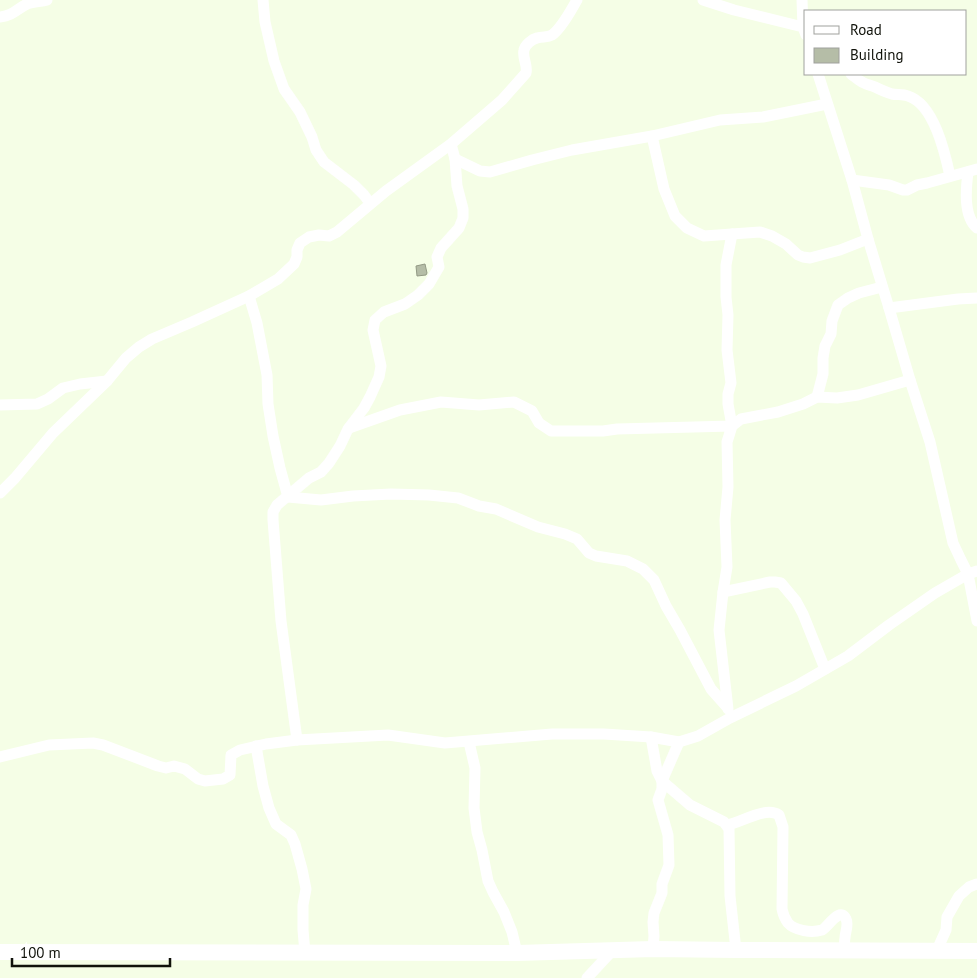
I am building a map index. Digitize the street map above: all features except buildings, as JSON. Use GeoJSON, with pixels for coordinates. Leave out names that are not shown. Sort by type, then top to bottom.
{"type":"FeatureCollection","features":[{"type":"Feature","properties":{"kind":"main road"},"geometry":{"type":"LineString","coordinates":[[0,952],[517,953],[653,949],[977,951]]}},
{"type":"Feature","properties":{"kind":"street"},"geometry":{"type":"LineString","coordinates":[[0,16],[10,15],[27,4],[48,0]]}},
{"type":"Feature","properties":{"kind":"street"},"geometry":{"type":"LineString","coordinates":[[263,0],[265,22],[274,61],[284,89],[300,112],[316,150],[324,162],[354,185],[370,203]]}},
{"type":"Feature","properties":{"kind":"street"},"geometry":{"type":"LineString","coordinates":[[0,493],[53,433],[107,381],[139,346],[249,296],[278,279],[294,264],[300,243],[309,237],[319,234],[329,236],[337,232],[370,203],[451,144],[502,100],[526,73],[527,68],[523,52],[526,45],[538,37],[546,38],[553,35],[577,0]]}},
{"type":"Feature","properties":{"kind":"street"},"geometry":{"type":"LineString","coordinates":[[703,0],[804,31],[802,0]]}},
{"type":"Feature","properties":{"kind":"street"},"geometry":{"type":"LineString","coordinates":[[818,75],[852,180],[882,288],[930,442],[954,543],[960,560],[972,572],[977,621]]}},
{"type":"Feature","properties":{"kind":"street"},"geometry":{"type":"LineString","coordinates":[[852,75],[863,83],[873,85],[882,92],[907,95],[915,99],[923,107],[941,139],[950,176]]}},
{"type":"Feature","properties":{"kind":"street"},"geometry":{"type":"LineString","coordinates":[[455,159],[480,171],[490,172],[572,150],[652,136],[720,120],[763,117],[827,104]]}},
{"type":"Feature","properties":{"kind":"street"},"geometry":{"type":"LineString","coordinates":[[652,136],[664,189],[675,216],[688,228],[704,236],[760,232],[786,244],[798,255],[810,258],[840,250],[868,239]]}},
{"type":"Feature","properties":{"kind":"street"},"geometry":{"type":"LineString","coordinates":[[297,740],[281,621],[273,512],[277,505],[309,478],[321,472],[329,463],[348,429],[364,408],[379,377],[381,366],[373,330],[375,320],[384,312],[405,304],[430,284],[438,268],[437,257],[441,248],[459,228],[463,218],[463,209],[457,186],[455,159],[451,144]]}},
{"type":"Feature","properties":{"kind":"street"},"geometry":{"type":"LineString","coordinates":[[852,180],[889,185],[907,190],[917,185],[972,170],[967,204],[972,224],[977,228]]}},
{"type":"Feature","properties":{"kind":"street"},"geometry":{"type":"LineString","coordinates":[[728,712],[719,630],[722,592],[727,567],[725,520],[728,488],[727,442],[732,426],[728,404],[731,383],[727,350],[726,265],[732,234]]}},
{"type":"Feature","properties":{"kind":"street"},"geometry":{"type":"LineString","coordinates":[[816,397],[823,374],[825,346],[831,334],[832,320],[838,305],[859,293],[882,288]]}},
{"type":"Feature","properties":{"kind":"street"},"geometry":{"type":"LineString","coordinates":[[249,296],[257,323],[267,375],[268,404],[280,468],[288,497]]}},
{"type":"Feature","properties":{"kind":"street"},"geometry":{"type":"LineString","coordinates":[[889,308],[977,298]]}},
{"type":"Feature","properties":{"kind":"street"},"geometry":{"type":"LineString","coordinates":[[348,429],[400,410],[441,402],[479,405],[514,402],[532,411],[539,423],[551,431],[732,426],[741,419],[778,412],[803,404],[816,397],[837,398],[858,395],[910,380]]}},
{"type":"Feature","properties":{"kind":"street"},"geometry":{"type":"LineString","coordinates":[[0,405],[37,404],[64,388],[107,381]]}},
{"type":"Feature","properties":{"kind":"street"},"geometry":{"type":"LineString","coordinates":[[288,497],[321,500],[391,494],[458,498],[479,506],[496,509],[538,527],[577,539],[589,553],[596,556],[627,561],[643,568],[654,580],[711,689],[728,712]]}},
{"type":"Feature","properties":{"kind":"street"},"geometry":{"type":"LineString","coordinates":[[0,757],[49,745],[93,743],[158,766],[166,768],[174,766],[185,769],[198,779],[214,781],[223,780],[230,775],[231,755],[240,750],[297,740],[388,735],[445,743],[552,734],[604,734],[651,737],[678,742],[698,736],[728,712],[796,686],[848,656],[935,593],[972,572]]}},
{"type":"Feature","properties":{"kind":"street"},"geometry":{"type":"LineString","coordinates":[[722,592],[770,582],[781,584],[796,601],[803,614],[825,669]]}},
{"type":"Feature","properties":{"kind":"street"},"geometry":{"type":"LineString","coordinates":[[651,737],[657,771],[662,781],[690,805],[724,822],[730,829],[730,896],[736,950]]}},
{"type":"Feature","properties":{"kind":"street"},"geometry":{"type":"LineString","coordinates":[[469,742],[475,768],[474,808],[477,832],[488,881],[504,912],[512,932],[517,953]]}},
{"type":"Feature","properties":{"kind":"street"},"geometry":{"type":"LineString","coordinates":[[653,949],[654,913],[662,893],[662,884],[669,866],[668,834],[658,800],[662,781],[678,742]]}},
{"type":"Feature","properties":{"kind":"street"},"geometry":{"type":"LineString","coordinates":[[256,746],[269,808],[276,824],[291,835],[302,869],[306,889],[302,930],[305,953]]}},
{"type":"Feature","properties":{"kind":"street"},"geometry":{"type":"LineString","coordinates":[[727,825],[767,812],[775,812],[780,815],[783,827],[782,909],[784,916],[788,924],[797,929],[818,930],[827,927],[834,917],[843,915],[846,918],[847,927],[845,950]]}},
{"type":"Feature","properties":{"kind":"street"},"geometry":{"type":"LineString","coordinates":[[937,950],[946,930],[947,917],[959,896],[969,887],[977,884]]}},
{"type":"Feature","properties":{"kind":"street"},"geometry":{"type":"LineString","coordinates":[[587,978],[612,950]]}}]}
